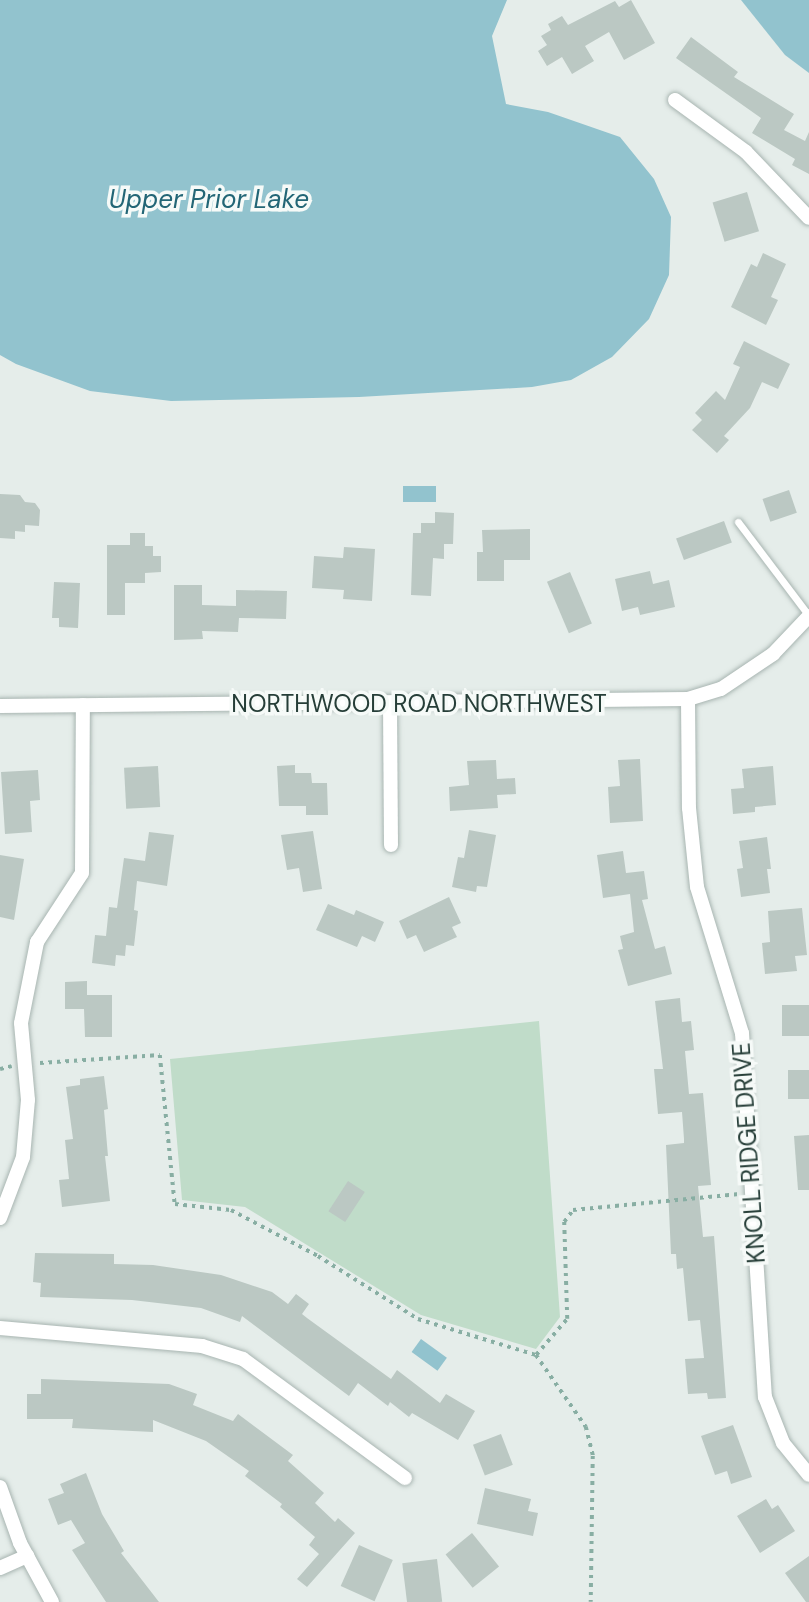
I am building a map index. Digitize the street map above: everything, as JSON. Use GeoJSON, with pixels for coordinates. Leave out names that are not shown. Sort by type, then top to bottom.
{"type":"FeatureCollection","features":[{"type":"Feature","properties":{"kind":"street"},"geometry":{"type":"LineString","coordinates":[[675,100],[746,152],[809,218]]}},
{"type":"Feature","properties":{"kind":"street","name":"NORTHWOOD ROAD NORTHWEST"},"geometry":{"type":"LineString","coordinates":[[0,706],[688,699],[721,689],[773,654],[809,616]]}},
{"type":"Feature","properties":{"kind":"street","name":"KNOLL RIDGE DRIVE"},"geometry":{"type":"LineString","coordinates":[[688,699],[689,808],[697,887],[742,1033],[765,1397],[783,1443],[809,1475]]}},
{"type":"Feature","properties":{"kind":"street"},"geometry":{"type":"LineString","coordinates":[[390,703],[391,845]]}},
{"type":"Feature","properties":{"kind":"street"},"geometry":{"type":"LineString","coordinates":[[0,1218],[23,1157],[28,1100],[21,1023],[37,942],[82,873],[83,705]]}},
{"type":"Feature","properties":{"kind":"street"},"geometry":{"type":"LineString","coordinates":[[0,1328],[202,1346],[243,1359],[405,1478]]}},
{"type":"Feature","properties":{"kind":"street"},"geometry":{"type":"LineString","coordinates":[[0,1487],[27,1556],[52,1602]]}},
{"type":"Feature","properties":{"kind":"street"},"geometry":{"type":"LineString","coordinates":[[0,1568],[27,1556]]}},
{"type":"Feature","properties":{"kind":"lane"},"geometry":{"type":"LineString","coordinates":[[738,522],[809,616]]}},
{"type":"Feature","properties":{"kind":"path"},"geometry":{"type":"LineString","coordinates":[[0,1069],[25,1063],[160,1055],[175,1205],[231,1210],[318,1256],[418,1319],[536,1355],[586,1427],[593,1456],[591,1602]]}},
{"type":"Feature","properties":{"kind":"path"},"geometry":{"type":"LineString","coordinates":[[536,1355],[568,1319],[565,1222],[573,1210],[752,1193]]}},
{"type":"Feature","properties":{"kind":"green space"},"geometry":{"type":"Polygon","coordinates":[[[539,1021],[560,1317],[536,1349],[421,1315],[245,1207],[182,1200],[170,1059],[539,1021]]]}},
{"type":"Feature","properties":{"kind":"water","name":"Upper Prior Lake"},"geometry":{"type":"Polygon","coordinates":[[[0,0],[507,0],[492,36],[506,104],[548,112],[620,137],[654,179],[671,217],[669,275],[649,319],[612,357],[571,380],[532,387],[359,397],[171,401],[90,391],[16,364],[0,355],[0,0]]]}},
{"type":"Feature","properties":{"kind":"water"},"geometry":{"type":"Polygon","coordinates":[[[741,0],[809,0],[809,73],[785,55],[741,0]]]}},
{"type":"Feature","properties":{"kind":"water"},"geometry":{"type":"Polygon","coordinates":[[[403,486],[436,486],[436,502],[403,502],[403,486]]]}},
{"type":"Feature","properties":{"kind":"water"},"geometry":{"type":"Polygon","coordinates":[[[421,1339],[447,1358],[437,1371],[412,1352],[421,1339]]]}},
{"type":"Feature","properties":{"kind":"building"},"geometry":{"type":"Polygon","coordinates":[[[631,0],[655,43],[624,60],[609,32],[585,46],[594,61],[572,74],[562,57],[547,66],[538,51],[547,45],[541,36],[551,30],[548,24],[562,16],[568,25],[615,1],[619,7],[631,0]]]}},
{"type":"Feature","properties":{"kind":"building"},"geometry":{"type":"Polygon","coordinates":[[[691,37],[738,72],[734,77],[794,114],[784,130],[805,141],[809,132],[809,174],[792,165],[795,159],[752,133],[761,118],[676,58],[691,37]]]}},
{"type":"Feature","properties":{"kind":"building"},"geometry":{"type":"Polygon","coordinates":[[[747,192],[759,231],[725,242],[713,203],[747,192]]]}},
{"type":"Feature","properties":{"kind":"building"},"geometry":{"type":"Polygon","coordinates":[[[763,253],[786,264],[771,297],[778,300],[766,325],[731,307],[751,264],[757,267],[763,253]]]}},
{"type":"Feature","properties":{"kind":"building"},"geometry":{"type":"Polygon","coordinates":[[[744,341],[790,364],[778,389],[762,382],[750,408],[724,436],[729,440],[717,453],[692,430],[702,420],[695,413],[716,391],[725,400],[740,367],[733,364],[744,341]]]}},
{"type":"Feature","properties":{"kind":"building"},"geometry":{"type":"Polygon","coordinates":[[[789,490],[797,513],[770,522],[763,499],[789,490]]]}},
{"type":"Feature","properties":{"kind":"building"},"geometry":{"type":"Polygon","coordinates":[[[0,494],[20,495],[25,502],[35,503],[40,510],[39,526],[25,525],[25,532],[15,531],[15,539],[0,538],[0,494]]]}},
{"type":"Feature","properties":{"kind":"building"},"geometry":{"type":"Polygon","coordinates":[[[435,512],[454,513],[453,544],[444,544],[444,559],[433,558],[431,596],[411,595],[413,533],[421,533],[421,523],[435,523],[435,512]]]}},
{"type":"Feature","properties":{"kind":"building"},"geometry":{"type":"Polygon","coordinates":[[[724,521],[732,543],[684,560],[676,538],[724,521]]]}},
{"type":"Feature","properties":{"kind":"building"},"geometry":{"type":"Polygon","coordinates":[[[530,529],[530,560],[504,560],[504,581],[477,581],[477,552],[483,552],[482,530],[530,529]]]}},
{"type":"Feature","properties":{"kind":"building"},"geometry":{"type":"Polygon","coordinates":[[[130,533],[145,533],[145,546],[153,546],[153,556],[161,556],[161,572],[145,573],[145,583],[125,583],[125,615],[107,615],[107,545],[130,545],[130,533]]]}},
{"type":"Feature","properties":{"kind":"building"},"geometry":{"type":"Polygon","coordinates":[[[344,547],[375,549],[372,601],[343,599],[344,590],[312,588],[314,556],[343,558],[344,547]]]}},
{"type":"Feature","properties":{"kind":"building"},"geometry":{"type":"Polygon","coordinates":[[[650,571],[653,584],[669,580],[675,607],[640,615],[638,607],[622,611],[615,579],[650,571]]]}},
{"type":"Feature","properties":{"kind":"building"},"geometry":{"type":"Polygon","coordinates":[[[570,572],[592,624],[569,633],[547,582],[570,572]]]}},
{"type":"Feature","properties":{"kind":"building"},"geometry":{"type":"Polygon","coordinates":[[[54,582],[80,583],[78,628],[59,627],[59,618],[52,618],[54,582]]]}},
{"type":"Feature","properties":{"kind":"building"},"geometry":{"type":"Polygon","coordinates":[[[174,585],[202,585],[202,605],[236,606],[236,590],[287,591],[286,619],[239,618],[238,632],[202,631],[203,639],[174,640],[174,585]]]}},
{"type":"Feature","properties":{"kind":"building"},"geometry":{"type":"Polygon","coordinates":[[[640,759],[643,821],[610,823],[608,787],[620,786],[618,760],[640,759]]]}},
{"type":"Feature","properties":{"kind":"building"},"geometry":{"type":"Polygon","coordinates":[[[496,760],[497,779],[515,778],[516,794],[497,795],[498,808],[450,811],[449,787],[469,785],[467,761],[496,760]]]}},
{"type":"Feature","properties":{"kind":"building"},"geometry":{"type":"Polygon","coordinates":[[[295,765],[295,773],[311,773],[312,783],[327,783],[328,815],[306,815],[306,806],[279,806],[277,766],[295,765]]]}},
{"type":"Feature","properties":{"kind":"building"},"geometry":{"type":"Polygon","coordinates":[[[158,766],[160,807],[126,809],[124,768],[158,766]]]}},
{"type":"Feature","properties":{"kind":"building"},"geometry":{"type":"Polygon","coordinates":[[[773,766],[776,805],[755,807],[755,812],[733,814],[731,789],[744,788],[742,769],[773,766]]]}},
{"type":"Feature","properties":{"kind":"building"},"geometry":{"type":"Polygon","coordinates":[[[38,770],[40,800],[30,801],[32,832],[5,834],[1,772],[38,770]]]}},
{"type":"Feature","properties":{"kind":"building"},"geometry":{"type":"Polygon","coordinates":[[[469,830],[496,835],[487,887],[477,886],[476,892],[452,887],[458,857],[464,858],[469,830]]]}},
{"type":"Feature","properties":{"kind":"building"},"geometry":{"type":"Polygon","coordinates":[[[313,831],[322,889],[303,892],[299,868],[287,870],[281,835],[313,831]]]}},
{"type":"Feature","properties":{"kind":"building"},"geometry":{"type":"Polygon","coordinates":[[[149,832],[174,835],[167,886],[137,881],[134,910],[138,911],[134,946],[126,945],[125,956],[116,955],[115,966],[92,963],[95,935],[106,936],[109,907],[117,908],[124,858],[145,861],[149,832]]]}},
{"type":"Feature","properties":{"kind":"building"},"geometry":{"type":"Polygon","coordinates":[[[767,837],[771,869],[767,869],[770,893],[741,897],[737,869],[743,868],[739,841],[767,837]]]}},
{"type":"Feature","properties":{"kind":"building"},"geometry":{"type":"Polygon","coordinates":[[[623,851],[626,873],[644,871],[648,899],[642,900],[655,949],[665,946],[672,974],[628,986],[618,950],[623,949],[620,936],[634,932],[630,894],[603,898],[597,855],[623,851]]]}},
{"type":"Feature","properties":{"kind":"building"},"geometry":{"type":"Polygon","coordinates":[[[0,855],[24,859],[14,920],[0,917],[0,855]]]}},
{"type":"Feature","properties":{"kind":"building"},"geometry":{"type":"Polygon","coordinates":[[[449,897],[461,923],[452,927],[457,937],[424,952],[416,935],[407,939],[399,921],[449,897]]]}},
{"type":"Feature","properties":{"kind":"building"},"geometry":{"type":"Polygon","coordinates":[[[328,904],[354,915],[356,910],[384,922],[375,942],[362,936],[357,947],[316,930],[328,904]]]}},
{"type":"Feature","properties":{"kind":"building"},"geometry":{"type":"Polygon","coordinates":[[[802,908],[807,955],[795,956],[797,971],[765,974],[762,943],[770,942],[768,911],[802,908]]]}},
{"type":"Feature","properties":{"kind":"building"},"geometry":{"type":"Polygon","coordinates":[[[87,981],[87,995],[112,995],[112,1037],[85,1037],[84,1009],[65,1009],[65,982],[87,981]]]}},
{"type":"Feature","properties":{"kind":"building"},"geometry":{"type":"Polygon","coordinates":[[[680,998],[682,1022],[691,1021],[694,1050],[685,1051],[689,1094],[703,1093],[711,1185],[698,1186],[703,1237],[714,1236],[726,1398],[708,1399],[707,1393],[688,1394],[685,1359],[704,1358],[700,1320],[688,1321],[683,1268],[677,1269],[676,1254],[671,1254],[666,1145],[684,1143],[684,1139],[682,1112],[658,1114],[654,1069],[663,1069],[655,1001],[680,998]]]}},
{"type":"Feature","properties":{"kind":"building"},"geometry":{"type":"Polygon","coordinates":[[[782,1005],[809,1005],[809,1036],[782,1036],[782,1005]]]}},
{"type":"Feature","properties":{"kind":"building"},"geometry":{"type":"Polygon","coordinates":[[[788,1070],[809,1070],[809,1099],[788,1099],[788,1070]]]}},
{"type":"Feature","properties":{"kind":"building"},"geometry":{"type":"Polygon","coordinates":[[[104,1076],[108,1109],[104,1110],[108,1156],[105,1156],[110,1201],[62,1207],[59,1180],[69,1179],[65,1140],[73,1139],[66,1087],[80,1085],[80,1079],[104,1076]]]}},
{"type":"Feature","properties":{"kind":"building"},"geometry":{"type":"Polygon","coordinates":[[[809,1135],[809,1190],[798,1190],[794,1136],[809,1135]]]}},
{"type":"Feature","properties":{"kind":"building"},"geometry":{"type":"Polygon","coordinates":[[[348,1181],[365,1192],[345,1222],[328,1211],[348,1181]]]}},
{"type":"Feature","properties":{"kind":"building"},"geometry":{"type":"Polygon","coordinates":[[[35,1253],[114,1254],[114,1264],[153,1265],[221,1275],[272,1292],[288,1304],[296,1294],[309,1304],[302,1314],[391,1379],[397,1370],[440,1403],[446,1394],[475,1411],[458,1440],[412,1413],[409,1417],[390,1402],[388,1406],[358,1383],[349,1396],[242,1316],[240,1322],[201,1308],[132,1300],[40,1297],[41,1283],[33,1282],[35,1253]]]}},
{"type":"Feature","properties":{"kind":"building"},"geometry":{"type":"Polygon","coordinates":[[[41,1379],[169,1384],[197,1394],[193,1405],[233,1421],[238,1414],[293,1455],[288,1461],[324,1493],[315,1503],[335,1522],[338,1518],[355,1533],[307,1587],[297,1579],[319,1554],[309,1545],[315,1537],[280,1507],[282,1504],[245,1476],[249,1471],[206,1441],[153,1420],[153,1432],[72,1428],[73,1419],[27,1419],[27,1394],[41,1394],[41,1379]]]}},
{"type":"Feature","properties":{"kind":"building"},"geometry":{"type":"Polygon","coordinates":[[[733,1425],[752,1477],[731,1484],[727,1471],[715,1475],[701,1436],[733,1425]]]}},
{"type":"Feature","properties":{"kind":"building"},"geometry":{"type":"Polygon","coordinates":[[[501,1434],[513,1465],[485,1476],[473,1445],[501,1434]]]}},
{"type":"Feature","properties":{"kind":"building"},"geometry":{"type":"Polygon","coordinates":[[[86,1473],[102,1514],[124,1551],[121,1553],[159,1602],[106,1602],[72,1550],[85,1543],[71,1520],[58,1525],[48,1499],[64,1493],[60,1484],[86,1473]]]}},
{"type":"Feature","properties":{"kind":"building"},"geometry":{"type":"Polygon","coordinates":[[[485,1488],[531,1499],[528,1511],[538,1513],[533,1536],[477,1524],[485,1488]]]}},
{"type":"Feature","properties":{"kind":"building"},"geometry":{"type":"Polygon","coordinates":[[[766,1499],[772,1509],[778,1505],[795,1531],[760,1553],[737,1516],[766,1499]]]}},
{"type":"Feature","properties":{"kind":"building"},"geometry":{"type":"Polygon","coordinates":[[[472,1533],[499,1566],[473,1588],[446,1554],[472,1533]]]}},
{"type":"Feature","properties":{"kind":"building"},"geometry":{"type":"Polygon","coordinates":[[[359,1545],[393,1560],[374,1601],[341,1586],[359,1545]]]}},
{"type":"Feature","properties":{"kind":"building"},"geometry":{"type":"Polygon","coordinates":[[[809,1556],[809,1602],[806,1602],[785,1573],[809,1556]]]}},
{"type":"Feature","properties":{"kind":"building"},"geometry":{"type":"Polygon","coordinates":[[[437,1559],[442,1602],[407,1602],[402,1563],[437,1559]]]}}]}
